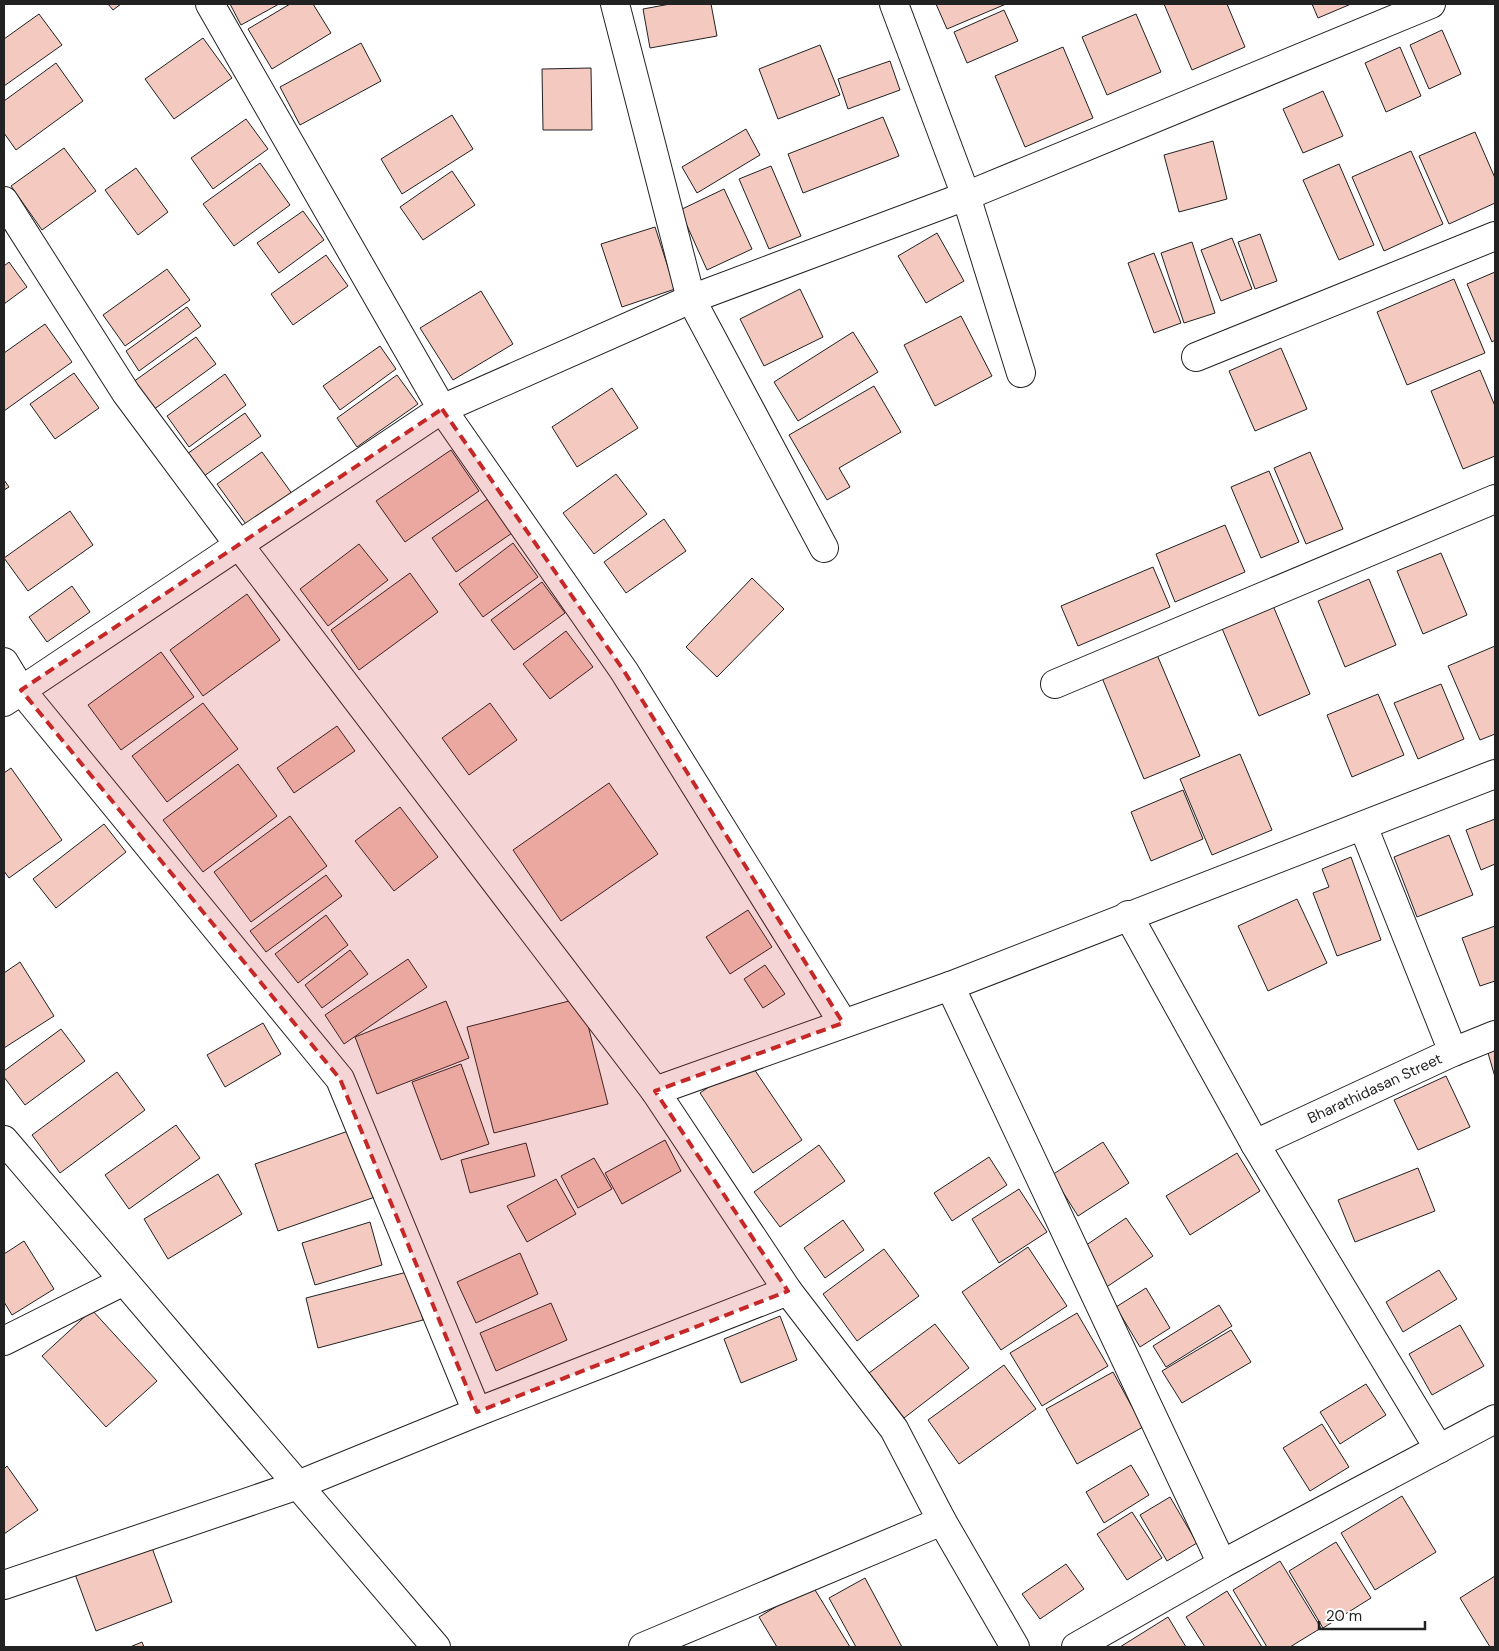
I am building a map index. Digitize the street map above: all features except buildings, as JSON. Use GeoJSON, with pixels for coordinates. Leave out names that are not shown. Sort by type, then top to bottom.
{"type":"FeatureCollection","features":[{"type":"Feature","properties":{"kind":"street"},"geometry":{"type":"LineString","coordinates":[[210,4],[442,409],[624,670],[843,1023]]}},
{"type":"Feature","properties":{"kind":"street"},"geometry":{"type":"LineString","coordinates":[[615,4],[691,299],[824,548]]}},
{"type":"Feature","properties":{"kind":"street"},"geometry":{"type":"LineString","coordinates":[[894,4],[966,196],[1021,373]]}},
{"type":"Feature","properties":{"kind":"street"},"geometry":{"type":"LineString","coordinates":[[12,696],[442,409],[691,299],[966,196],[1431,4]]}},
{"type":"Feature","properties":{"kind":"street"},"geometry":{"type":"LineString","coordinates":[[4,200],[126,393],[238,545],[655,1090],[788,1291],[894,1429],[942,1521],[1015,1647]]}},
{"type":"Feature","properties":{"kind":"street"},"geometry":{"type":"LineString","coordinates":[[1196,357],[1495,236]]}},
{"type":"Feature","properties":{"kind":"street"},"geometry":{"type":"LineString","coordinates":[[1055,684],[1495,498]]}},
{"type":"Feature","properties":{"kind":"street"},"geometry":{"type":"LineString","coordinates":[[4,662],[12,696],[340,1079],[476,1412]]}},
{"type":"Feature","properties":{"kind":"street"},"geometry":{"type":"LineString","coordinates":[[655,1090],[950,986],[1495,774]]}},
{"type":"Feature","properties":{"kind":"street"},"geometry":{"type":"LineString","coordinates":[[1362,826],[1453,1052]]}},
{"type":"Feature","properties":{"kind":"street"},"geometry":{"type":"LineString","coordinates":[[1128,916],[1255,1144],[1439,1449]]}},
{"type":"Feature","properties":{"kind":"street"},"geometry":{"type":"LineString","coordinates":[[950,986],[1222,1564]]}},
{"type":"Feature","properties":{"kind":"street","name":"Bharathidasan Street"},"geometry":{"type":"LineString","coordinates":[[1255,1144],[1453,1052],[1495,1035]]}},
{"type":"Feature","properties":{"kind":"street"},"geometry":{"type":"LineString","coordinates":[[4,1140],[298,1485],[424,1644]]}},
{"type":"Feature","properties":{"kind":"street"},"geometry":{"type":"LineString","coordinates":[[4,1341],[124,1281]]}},
{"type":"Feature","properties":{"kind":"street"},"geometry":{"type":"LineString","coordinates":[[4,1585],[298,1485],[476,1412],[788,1291]]}},
{"type":"Feature","properties":{"kind":"street"},"geometry":{"type":"LineString","coordinates":[[1076,1647],[1222,1564],[1495,1419]]}},
{"type":"Feature","properties":{"kind":"street"},"geometry":{"type":"LineString","coordinates":[[643,1647],[942,1521]]}},
{"type":"Feature","properties":{"kind":"highlighted area"},"geometry":{"type":"Polygon","coordinates":[[[442,409],[624,671],[843,1023],[655,1091],[788,1291],[477,1412],[340,1079],[21,690],[442,409]]]}}]}
